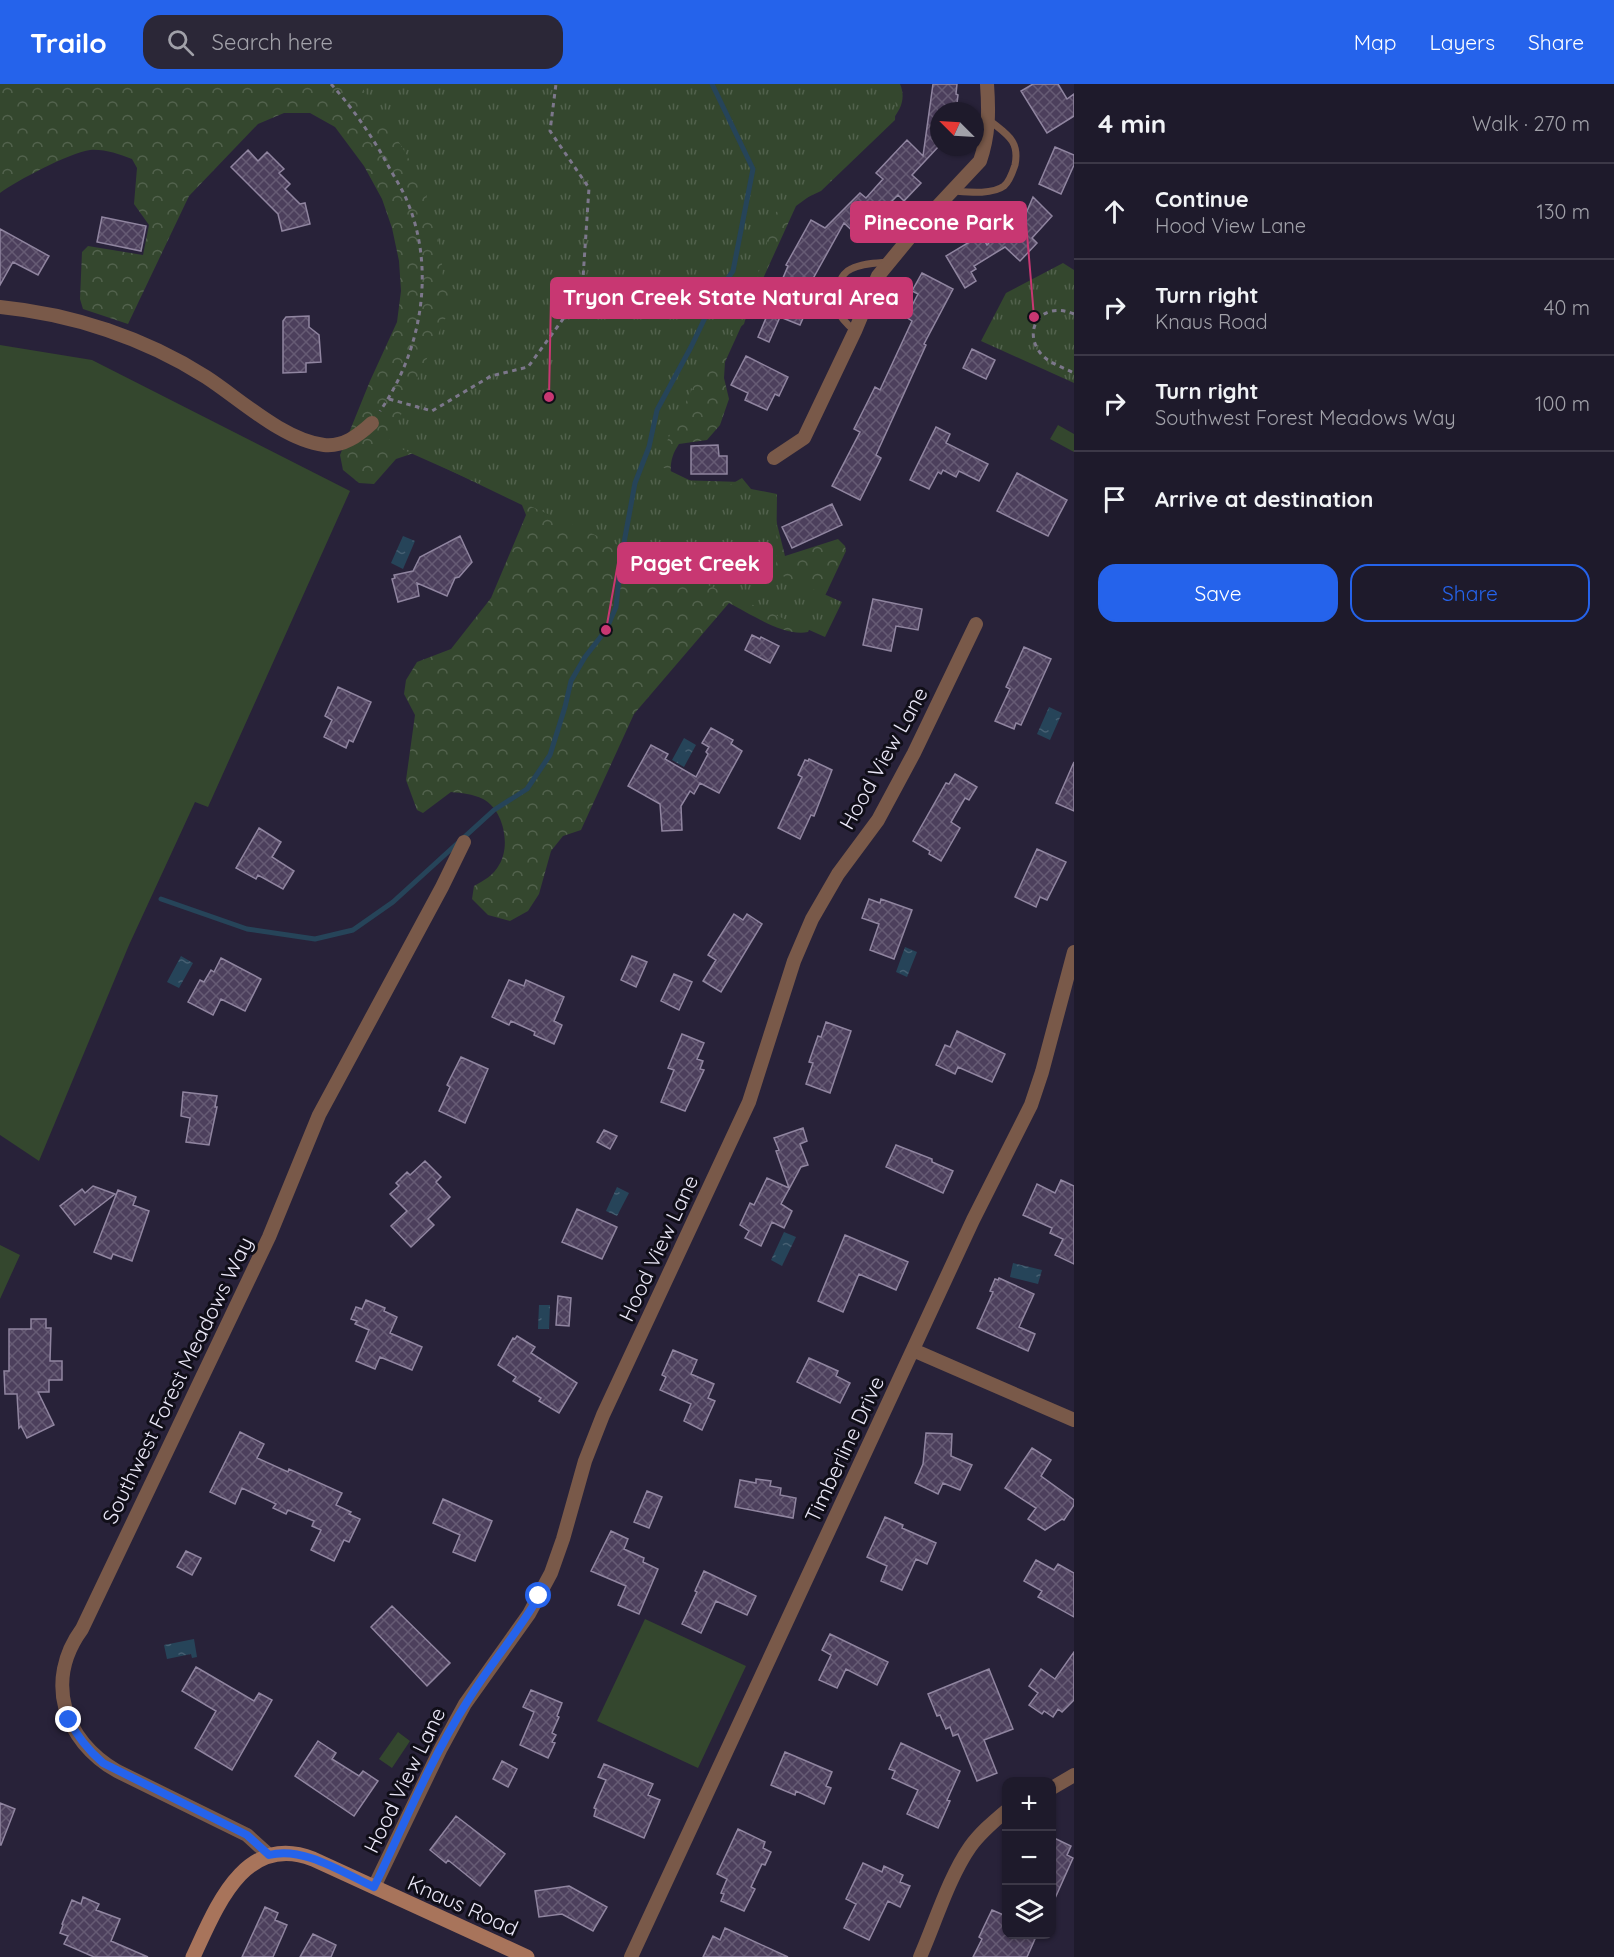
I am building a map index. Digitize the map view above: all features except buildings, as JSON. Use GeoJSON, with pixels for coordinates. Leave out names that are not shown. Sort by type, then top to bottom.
{"type":"FeatureCollection","features":[{"type":"Feature","properties":{"kind":"street"},"geometry":{"type":"LineString","coordinates":[[774,458],[804,438],[855,331],[878,276],[888,262],[980,161],[989,120],[987,84]]}},
{"type":"Feature","properties":{"kind":"street"},"geometry":{"type":"LineString","coordinates":[[0,307],[26,309],[91,325],[163,352],[206,376],[290,435],[308,441],[325,445],[341,444],[359,435],[372,423]]}},
{"type":"Feature","properties":{"kind":"street","name":"Hood View Lane"},"geometry":{"type":"LineString","coordinates":[[374,1887],[440,1750],[465,1704],[529,1614],[551,1573],[585,1461],[603,1415],[749,1102],[794,962],[807,929],[833,882],[878,820],[909,763],[976,624]]}},
{"type":"Feature","properties":{"kind":"street","name":"Southwest Forest Meadows Way"},"geometry":{"type":"LineString","coordinates":[[269,1855],[247,1835],[117,1771],[88,1750],[77,1736],[64,1703],[62,1685],[64,1668],[70,1649],[82,1629],[269,1237],[319,1115],[464,842]]}},
{"type":"Feature","properties":{"kind":"street","name":"Timberline Drive"},"geometry":{"type":"LineString","coordinates":[[632,1957],[973,1220],[1031,1105],[1074,952]]}},
{"type":"Feature","properties":{"kind":"street"},"geometry":{"type":"LineString","coordinates":[[913,1350],[1074,1420]]}},
{"type":"Feature","properties":{"kind":"street"},"geometry":{"type":"LineString","coordinates":[[1056,1786],[1074,1775]]}},
{"type":"Feature","properties":{"kind":"street"},"geometry":{"type":"LineString","coordinates":[[920,1957],[970,1847],[987,1827],[1002,1814]]}},
{"type":"Feature","properties":{"kind":"street","name":"Knaus Road"},"geometry":{"type":"LineString","coordinates":[[193,1957],[228,1887],[243,1871],[269,1855],[280,1852],[299,1854],[527,1957]]}},
{"type":"Feature","properties":{"kind":"lane"},"geometry":{"type":"LineString","coordinates":[[953,191],[984,192],[1004,186],[1013,171],[1017,153],[1013,139],[989,120]]}},
{"type":"Feature","properties":{"kind":"lane"},"geometry":{"type":"LineString","coordinates":[[855,331],[842,320],[834,305],[836,289],[843,275],[850,269],[867,264],[888,262]]}},
{"type":"Feature","properties":{"kind":"path"},"geometry":{"type":"LineString","coordinates":[[331,84],[372,138],[404,195],[415,226],[422,269],[423,292],[408,357],[389,399],[372,423]]}},
{"type":"Feature","properties":{"kind":"path"},"geometry":{"type":"LineString","coordinates":[[389,399],[432,411],[491,376],[528,367],[582,293],[589,188],[550,131],[556,84]]}},
{"type":"Feature","properties":{"kind":"path"},"geometry":{"type":"LineString","coordinates":[[1074,314],[1062,310],[1050,310],[1040,316],[1034,333],[1036,346],[1045,358],[1074,373]]}},
{"type":"Feature","properties":{"kind":"green space"},"geometry":{"type":"Polygon","coordinates":[[[0,84],[900,84],[903,94],[902,103],[892,120],[822,187],[796,206],[725,362],[724,378],[729,399],[720,425],[707,440],[679,444],[671,463],[671,475],[678,480],[742,482],[751,490],[771,500],[785,556],[838,539],[845,546],[846,551],[808,632],[799,633],[778,628],[729,603],[634,714],[581,830],[563,836],[551,851],[539,894],[528,911],[510,921],[488,915],[472,899],[474,886],[497,869],[505,848],[500,820],[490,804],[475,796],[451,792],[423,813],[417,810],[406,780],[415,715],[404,694],[406,680],[417,662],[451,649],[491,598],[526,515],[522,505],[414,453],[396,459],[374,484],[359,483],[343,470],[340,455],[397,322],[401,291],[399,261],[392,228],[382,199],[364,166],[335,127],[310,113],[284,113],[258,124],[189,196],[128,324],[83,309],[80,299],[82,252],[88,246],[143,255],[149,225],[134,204],[137,168],[132,159],[106,151],[90,150],[44,168],[0,193],[0,84]]]}},
{"type":"Feature","properties":{"kind":"green space"},"geometry":{"type":"Polygon","coordinates":[[[359,84],[856,84],[896,86],[895,120],[821,191],[776,212],[744,324],[710,352],[656,464],[716,493],[742,478],[751,489],[777,494],[776,573],[842,602],[825,637],[388,443],[458,291],[443,284],[436,226],[418,177],[392,131],[359,84]]]}},
{"type":"Feature","properties":{"kind":"green space"},"geometry":{"type":"Polygon","coordinates":[[[1063,263],[1074,270],[1074,383],[981,341],[1006,293],[1063,263]]]}},
{"type":"Feature","properties":{"kind":"green space"},"geometry":{"type":"Polygon","coordinates":[[[0,345],[92,360],[350,491],[208,807],[195,802],[129,945],[39,1161],[0,1135],[0,345]]]}},
{"type":"Feature","properties":{"kind":"green space"},"geometry":{"type":"Polygon","coordinates":[[[1058,425],[1074,434],[1074,452],[1050,439],[1058,425]]]}},
{"type":"Feature","properties":{"kind":"green space"},"geometry":{"type":"Polygon","coordinates":[[[0,1245],[20,1255],[0,1299],[0,1245]]]}},
{"type":"Feature","properties":{"kind":"green space"},"geometry":{"type":"Polygon","coordinates":[[[645,1619],[746,1666],[698,1768],[597,1721],[645,1619]]]}},
{"type":"Feature","properties":{"kind":"green space"},"geometry":{"type":"Polygon","coordinates":[[[398,1732],[410,1741],[392,1768],[379,1759],[398,1732]]]}},
{"type":"Feature","properties":{"kind":"water"},"geometry":{"type":"Polygon","coordinates":[[[403,536],[415,541],[403,569],[391,563],[403,536]]]}},
{"type":"Feature","properties":{"kind":"water"},"geometry":{"type":"Polygon","coordinates":[[[1049,707],[1062,713],[1050,740],[1037,734],[1049,707]]]}},
{"type":"Feature","properties":{"kind":"water"},"geometry":{"type":"Polygon","coordinates":[[[684,738],[696,745],[684,767],[672,760],[684,738]]]}},
{"type":"Feature","properties":{"kind":"water"},"geometry":{"type":"Polygon","coordinates":[[[905,947],[917,952],[907,977],[896,972],[905,947]]]}},
{"type":"Feature","properties":{"kind":"water"},"geometry":{"type":"Polygon","coordinates":[[[181,956],[193,963],[179,988],[167,982],[181,956]]]}},
{"type":"Feature","properties":{"kind":"water"},"geometry":{"type":"Polygon","coordinates":[[[617,1187],[629,1193],[617,1216],[606,1211],[617,1187]]]}},
{"type":"Feature","properties":{"kind":"water"},"geometry":{"type":"Polygon","coordinates":[[[784,1232],[796,1237],[782,1266],[771,1260],[784,1232]]]}},
{"type":"Feature","properties":{"kind":"water"},"geometry":{"type":"Polygon","coordinates":[[[1013,1263],[1042,1270],[1038,1284],[1010,1277],[1013,1263]]]}},
{"type":"Feature","properties":{"kind":"water"},"geometry":{"type":"Polygon","coordinates":[[[539,1305],[550,1305],[549,1329],[538,1329],[539,1305]]]}},
{"type":"Feature","properties":{"kind":"water"},"geometry":{"type":"Polygon","coordinates":[[[194,1639],[197,1657],[192,1658],[191,1654],[167,1659],[164,1645],[194,1639]]]}},
{"type":"Feature","properties":{"kind":"waterway"},"geometry":{"type":"LineString","coordinates":[[161,899],[247,929],[315,939],[353,930],[393,902],[494,810],[527,789],[550,755],[571,681],[585,657],[606,630],[616,607],[621,559],[635,483],[649,447],[657,410],[716,295],[733,271],[753,169],[712,84]]}},
{"type":"Feature","properties":{"kind":"place","name":"Pinecone Park"},"geometry":{"type":"Point","coordinates":[1034,317]}},
{"type":"Feature","properties":{"kind":"place","name":"Tryon Creek State Natural Area"},"geometry":{"type":"Point","coordinates":[549,397]}},
{"type":"Feature","properties":{"kind":"place","name":"Paget Creek"},"geometry":{"type":"Point","coordinates":[606,630]}},
{"type":"Feature","properties":{"kind":"route"},"geometry":{"type":"LineString","coordinates":[[69,1720],[77,1736],[88,1750],[103,1763],[247,1835],[269,1855],[280,1852],[299,1854],[374,1887],[440,1750],[465,1704],[529,1614],[539,1596]]}}]}
